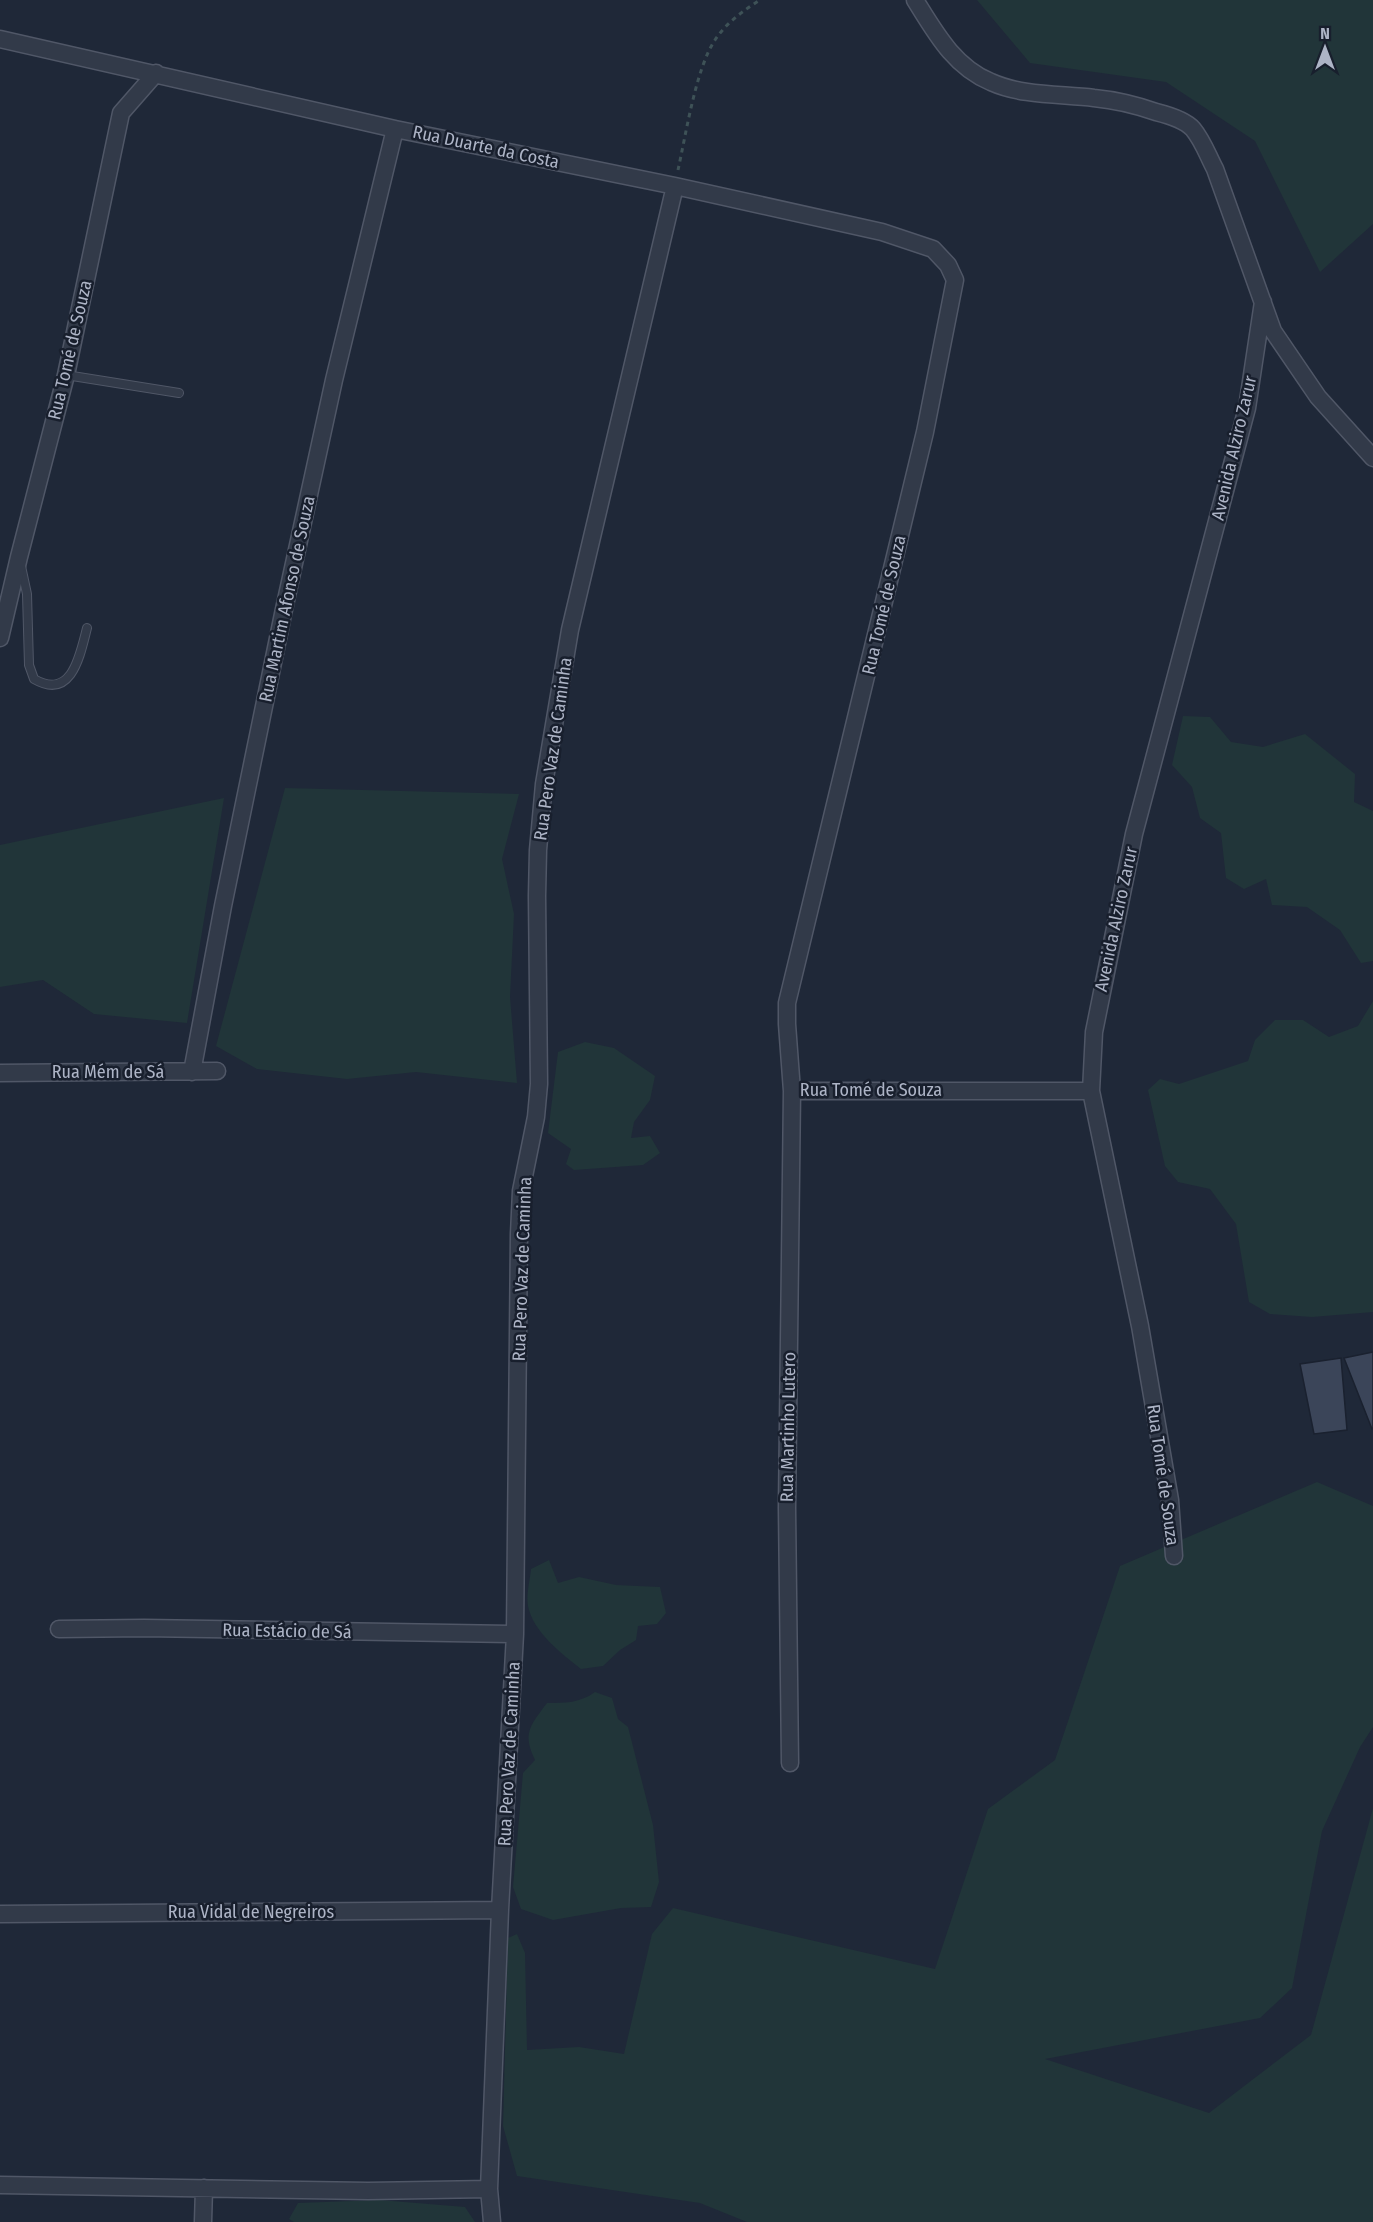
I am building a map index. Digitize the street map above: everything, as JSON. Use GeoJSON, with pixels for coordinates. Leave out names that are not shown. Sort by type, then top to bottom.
{"type":"FeatureCollection","features":[{"type":"Feature","properties":{"kind":"street","name":"Avenida Alziro Zarur"},"geometry":{"type":"LineString","coordinates":[[915,0],[943,45],[969,69],[990,82],[1015,90],[1097,98],[1140,107],[1169,116],[1191,127],[1204,145],[1215,169],[1263,302],[1247,408],[1134,834],[1094,1032],[1091,1091]]}},
{"type":"Feature","properties":{"kind":"street","name":"Rua Duarte da Costa"},"geometry":{"type":"LineString","coordinates":[[0,39],[395,129],[818,217],[911,241],[933,249],[948,265],[955,280]]}},
{"type":"Feature","properties":{"kind":"street","name":"Rua Tomé de Souza"},"geometry":{"type":"LineString","coordinates":[[0,638],[66,375],[121,113],[156,73]]}},
{"type":"Feature","properties":{"kind":"street","name":"Rua Martim Afonso de Souza"},"geometry":{"type":"LineString","coordinates":[[192,1072],[223,906],[283,614],[334,380],[395,129]]}},
{"type":"Feature","properties":{"kind":"street","name":"Rua Pero Vaz de Caminha"},"geometry":{"type":"LineString","coordinates":[[492,2222],[489,2189],[500,1910],[515,1634],[519,1234],[521,1191],[536,1117],[539,1084],[538,850],[544,784],[570,630],[675,186]]}},
{"type":"Feature","properties":{"kind":"street","name":"Rua Tomé de Souza"},"geometry":{"type":"LineString","coordinates":[[955,280],[925,432],[787,1003],[792,1091],[1091,1091],[1142,1338],[1170,1500],[1174,1556]]}},
{"type":"Feature","properties":{"kind":"street"},"geometry":{"type":"LineString","coordinates":[[1263,302],[1273,331],[1318,397],[1373,458]]}},
{"type":"Feature","properties":{"kind":"street","name":"Rua Mém de Sá"},"geometry":{"type":"LineString","coordinates":[[0,1073],[217,1071]]}},
{"type":"Feature","properties":{"kind":"street","name":"Rua Martinho Lutero"},"geometry":{"type":"LineString","coordinates":[[790,1763],[787,1508],[792,1091]]}},
{"type":"Feature","properties":{"kind":"street","name":"Rua Estácio de Sá"},"geometry":{"type":"LineString","coordinates":[[60,1629],[144,1628],[515,1634]]}},
{"type":"Feature","properties":{"kind":"street","name":"Rua Vidal de Negreiros"},"geometry":{"type":"LineString","coordinates":[[1,1914],[500,1910]]}},
{"type":"Feature","properties":{"kind":"street"},"geometry":{"type":"LineString","coordinates":[[0,2185],[368,2191],[489,2189]]}},
{"type":"Feature","properties":{"kind":"street"},"geometry":{"type":"LineString","coordinates":[[203,2222],[204,2188]]}},
{"type":"Feature","properties":{"kind":"lane"},"geometry":{"type":"LineString","coordinates":[[66,375],[179,393]]}},
{"type":"Feature","properties":{"kind":"lane"},"geometry":{"type":"LineString","coordinates":[[19,557],[27,594],[29,665],[34,679],[44,685],[55,685],[69,678],[79,661],[87,628]]}},
{"type":"Feature","properties":{"kind":"path"},"geometry":{"type":"LineString","coordinates":[[675,186],[702,69],[715,40],[742,11],[760,0]]}},
{"type":"Feature","properties":{"kind":"green space"},"geometry":{"type":"Polygon","coordinates":[[[977,0],[1373,0],[1373,224],[1320,272],[1255,141],[1166,82],[1030,63],[977,0]]]}},
{"type":"Feature","properties":{"kind":"green space"},"geometry":{"type":"Polygon","coordinates":[[[1183,716],[1210,717],[1231,742],[1263,747],[1305,734],[1355,774],[1354,802],[1373,811],[1373,961],[1361,963],[1340,930],[1307,907],[1272,905],[1266,879],[1244,889],[1226,878],[1221,833],[1200,818],[1192,787],[1172,765],[1183,716]]]}},
{"type":"Feature","properties":{"kind":"green space"},"geometry":{"type":"Polygon","coordinates":[[[285,788],[519,794],[502,859],[514,914],[510,997],[517,1083],[416,1072],[347,1079],[257,1069],[216,1046],[285,788]]]}},
{"type":"Feature","properties":{"kind":"green space"},"geometry":{"type":"Polygon","coordinates":[[[224,798],[187,1023],[94,1014],[43,980],[0,987],[0,845],[224,798]]]}},
{"type":"Feature","properties":{"kind":"green space"},"geometry":{"type":"Polygon","coordinates":[[[1373,1001],[1373,1312],[1312,1317],[1270,1314],[1249,1302],[1236,1224],[1210,1189],[1178,1182],[1165,1166],[1148,1090],[1160,1079],[1179,1084],[1248,1061],[1255,1040],[1275,1020],[1303,1020],[1329,1037],[1358,1026],[1373,1001]]]}},
{"type":"Feature","properties":{"kind":"green space"},"geometry":{"type":"Polygon","coordinates":[[[585,1042],[614,1048],[655,1076],[650,1100],[634,1122],[631,1138],[650,1136],[660,1153],[643,1165],[574,1170],[566,1164],[571,1149],[548,1133],[558,1052],[585,1042]]]}},
{"type":"Feature","properties":{"kind":"green space"},"geometry":{"type":"Polygon","coordinates":[[[1317,1482],[1373,1506],[1373,1727],[1360,1747],[1322,1831],[1292,1988],[1260,2018],[1045,2059],[1209,2113],[1311,2035],[1373,1808],[1373,2222],[747,2222],[700,2203],[517,2176],[503,2126],[508,1938],[517,1934],[525,1953],[527,2050],[579,2047],[624,2054],[652,1934],[673,1908],[935,1969],[988,1809],[1055,1760],[1120,1566],[1317,1482]]]}},
{"type":"Feature","properties":{"kind":"green space"},"geometry":{"type":"Polygon","coordinates":[[[549,1560],[558,1583],[579,1577],[616,1585],[660,1587],[666,1613],[657,1624],[638,1626],[636,1640],[620,1650],[603,1666],[581,1669],[542,1633],[531,1616],[528,1606],[531,1569],[549,1560]]]}},
{"type":"Feature","properties":{"kind":"green space"},"geometry":{"type":"Polygon","coordinates":[[[595,1692],[612,1698],[618,1719],[628,1727],[653,1825],[659,1882],[651,1907],[621,1908],[553,1920],[521,1909],[513,1887],[523,1773],[535,1760],[529,1743],[530,1730],[547,1703],[578,1700],[595,1692]]]}},
{"type":"Feature","properties":{"kind":"green space"},"geometry":{"type":"Polygon","coordinates":[[[380,2200],[465,2207],[475,2222],[294,2222],[289,2219],[298,2203],[380,2200]]]}},
{"type":"Feature","properties":{"kind":"building"},"geometry":{"type":"Polygon","coordinates":[[[1373,1352],[1373,1429],[1372,1429],[1344,1358],[1373,1352]]]}},
{"type":"Feature","properties":{"kind":"building"},"geometry":{"type":"Polygon","coordinates":[[[1341,1358],[1347,1430],[1314,1434],[1300,1364],[1341,1358]]]}}]}
